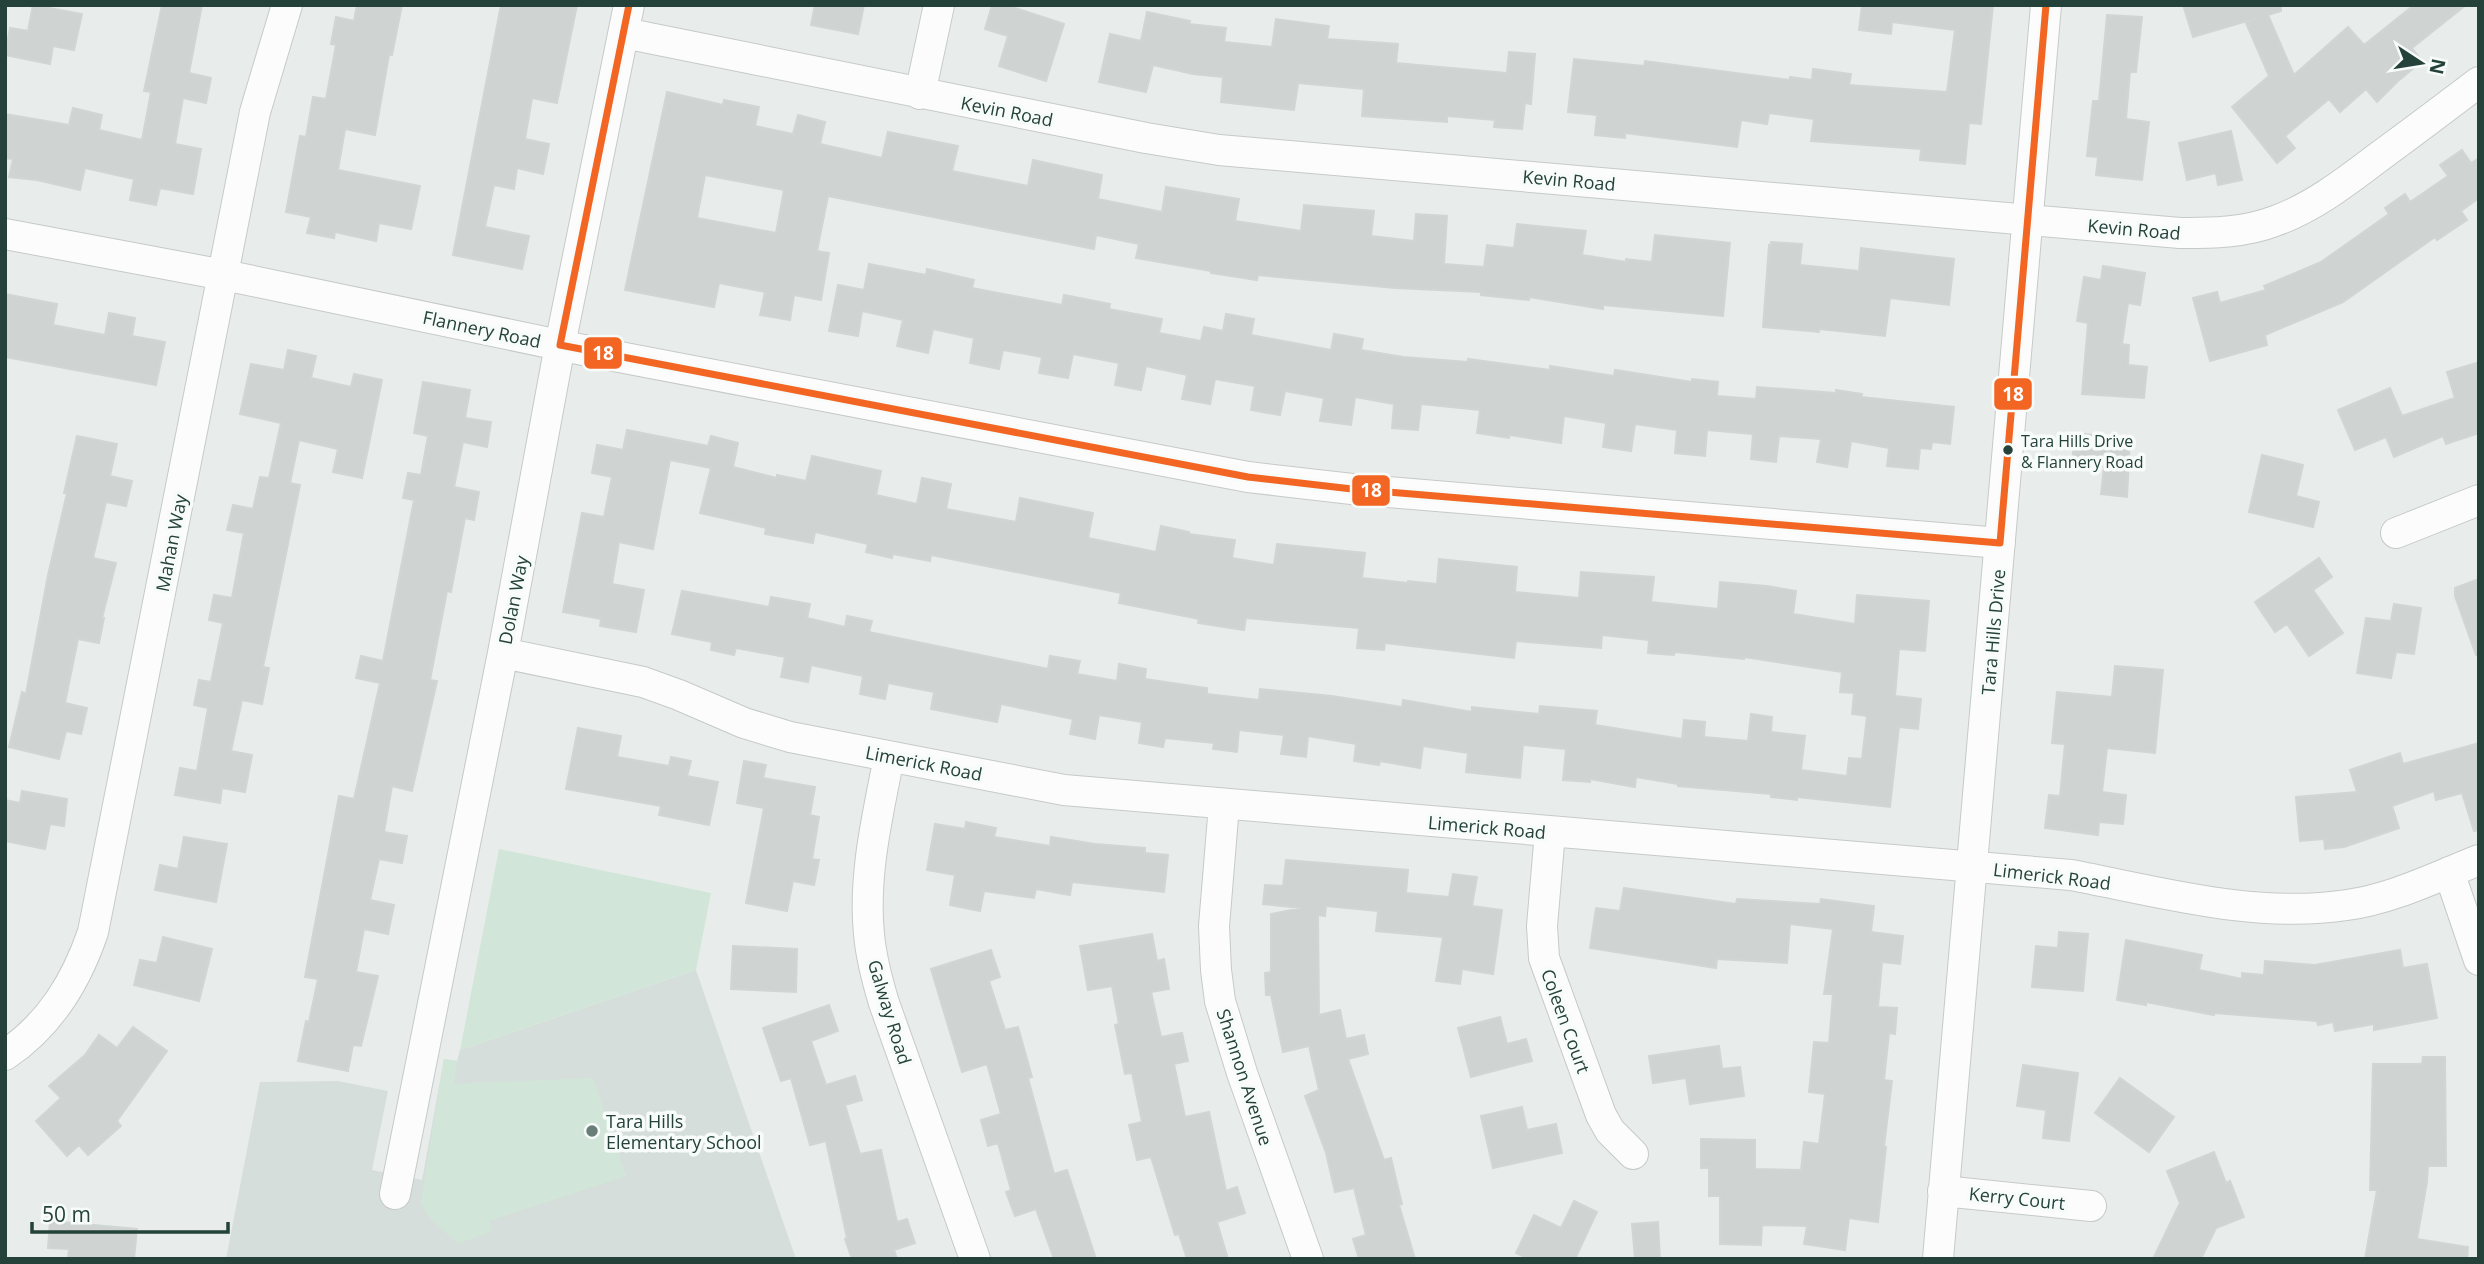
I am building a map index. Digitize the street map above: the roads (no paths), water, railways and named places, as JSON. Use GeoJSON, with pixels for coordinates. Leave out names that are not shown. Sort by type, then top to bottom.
{"type":"FeatureCollection","features":[{"type":"Feature","properties":{"kind":"street","name":"Mahan Way"},"geometry":{"type":"LineString","coordinates":[[5,1055],[44,1022],[61,1001],[75,979],[93,932],[255,112],[287,5]]}},
{"type":"Feature","properties":{"kind":"street"},"geometry":{"type":"LineString","coordinates":[[920,94],[939,5]]}},
{"type":"Feature","properties":{"kind":"street","name":"Tara Hills Drive"},"geometry":{"type":"LineString","coordinates":[[1938,1259],[2046,5]]}},
{"type":"Feature","properties":{"kind":"street","name":"Kevin Road"},"geometry":{"type":"LineString","coordinates":[[627,19],[920,94],[1219,150],[2192,233],[2244,230],[2275,221],[2308,206],[2338,188],[2479,82]]}},
{"type":"Feature","properties":{"kind":"street","name":"Dolan Way"},"geometry":{"type":"LineString","coordinates":[[395,1194],[503,653],[560,345],[627,19]]}},
{"type":"Feature","properties":{"kind":"street","name":"Flannery Road"},"geometry":{"type":"LineString","coordinates":[[5,234],[224,275],[560,345],[1248,477],[1352,489],[2000,543]]}},
{"type":"Feature","properties":{"kind":"street"},"geometry":{"type":"LineString","coordinates":[[2396,533],[2479,500]]}},
{"type":"Feature","properties":{"kind":"street","name":"Limerick Road"},"geometry":{"type":"LineString","coordinates":[[503,653],[643,682],[767,731],[1064,790],[2071,875],[2201,900],[2254,907],[2305,909],[2349,905],[2392,894],[2479,860]]}},
{"type":"Feature","properties":{"kind":"street","name":"Galway Road"},"geometry":{"type":"LineString","coordinates":[[889,757],[871,855],[868,895],[874,969],[975,1259]]}},
{"type":"Feature","properties":{"kind":"street","name":"Shannon Avenue"},"geometry":{"type":"LineString","coordinates":[[1224,805],[1214,926],[1220,1001],[1242,1073],[1308,1259]]}},
{"type":"Feature","properties":{"kind":"street","name":"Coleen Court"},"geometry":{"type":"LineString","coordinates":[[1550,832],[1542,926],[1544,958],[1601,1115],[1610,1131],[1633,1154]]}},
{"type":"Feature","properties":{"kind":"street"},"geometry":{"type":"LineString","coordinates":[[2449,872],[2479,960]]}},
{"type":"Feature","properties":{"kind":"street","name":"Kerry Court"},"geometry":{"type":"LineString","coordinates":[[1943,1191],[2091,1206]]}},
{"type":"Feature","properties":{"kind":"place","name":"Tara Hills Drive & Flannery Road"},"geometry":{"type":"Point","coordinates":[2008,450]}},
{"type":"Feature","properties":{"kind":"place","name":"Tara Hills Elementary School"},"geometry":{"type":"Point","coordinates":[592,1131]}}]}
